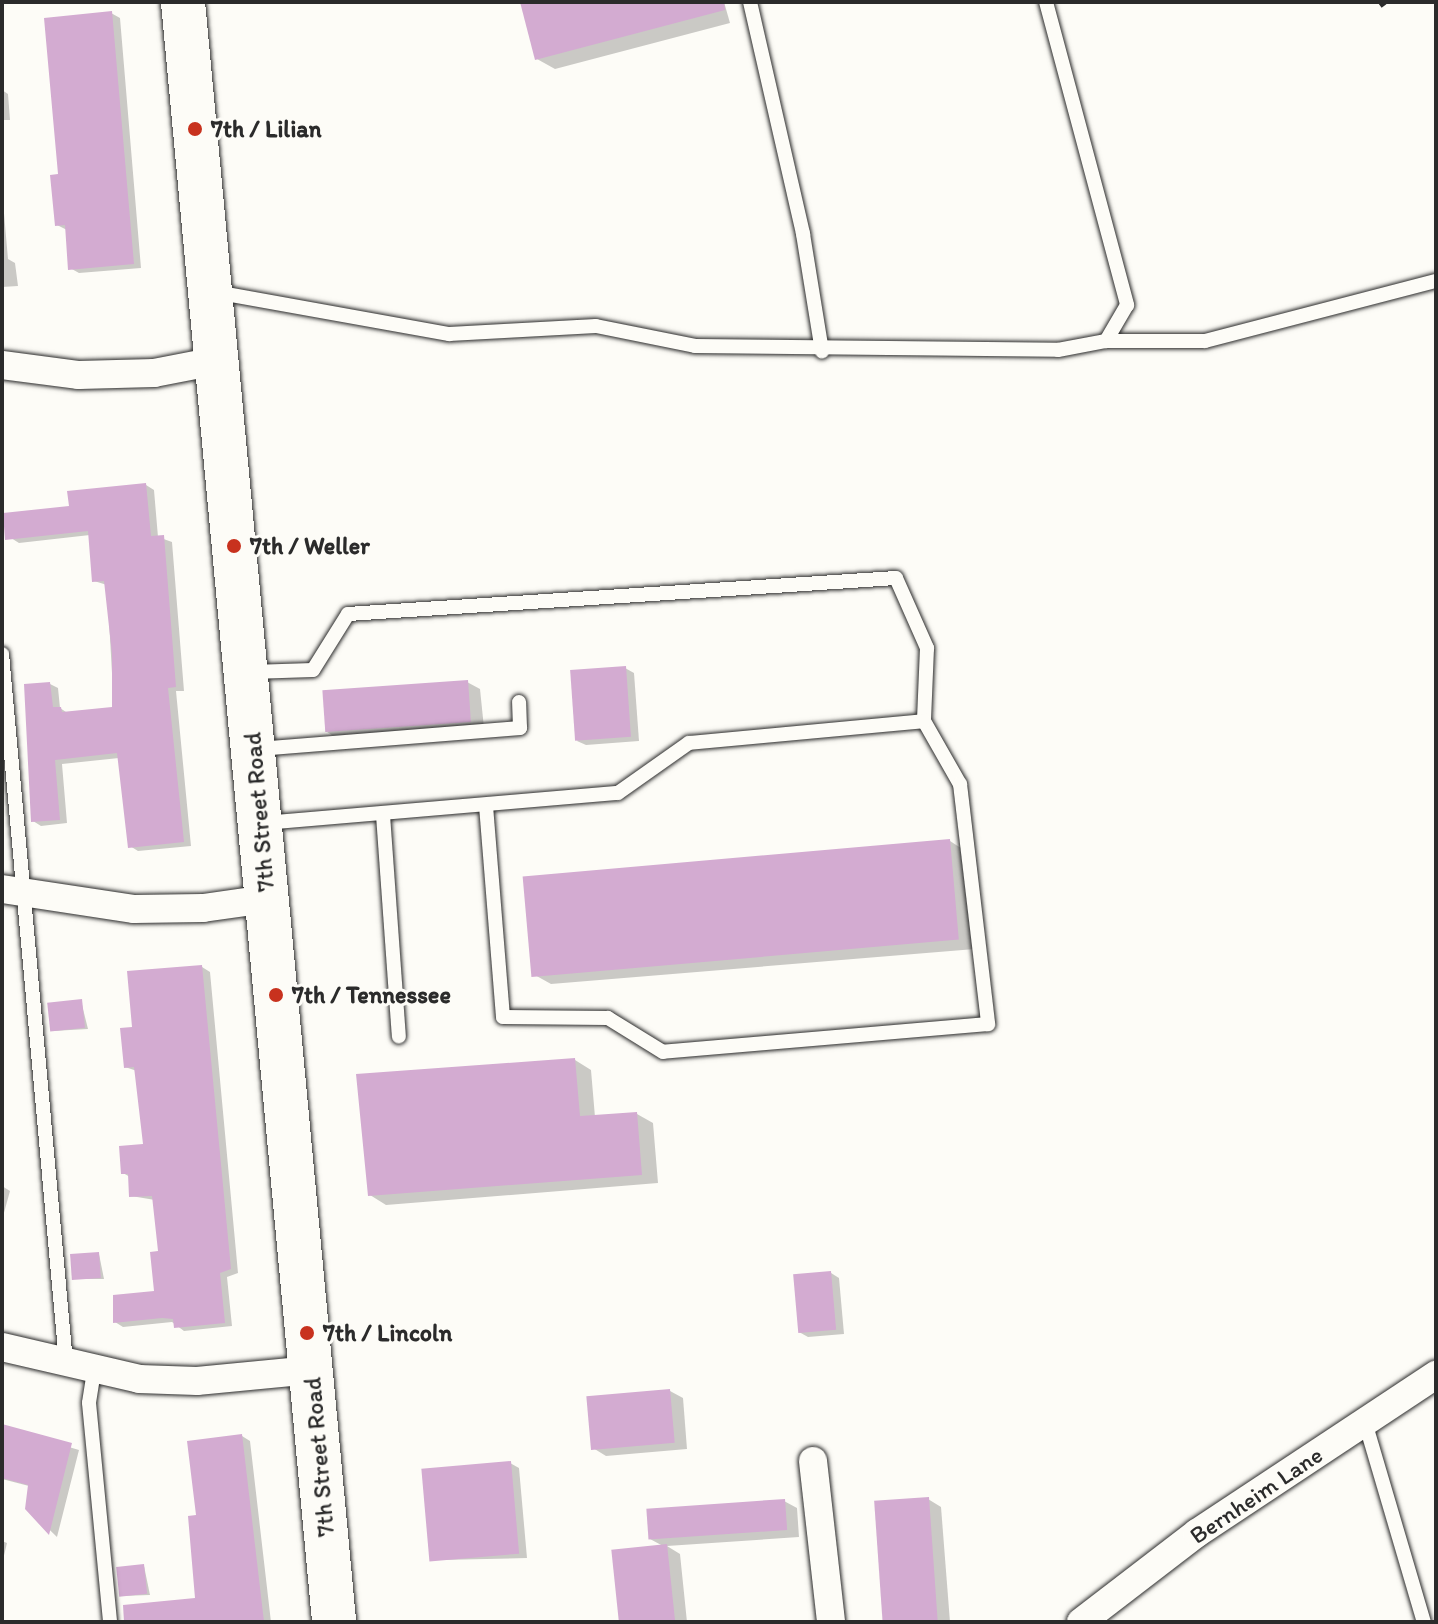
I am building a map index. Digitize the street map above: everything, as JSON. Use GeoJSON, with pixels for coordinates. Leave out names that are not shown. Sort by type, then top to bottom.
{"type":"FeatureCollection","features":[{"type":"Feature","properties":{"kind":"main road","name":"7th Street Road"},"geometry":{"type":"LineString","coordinates":[[183,2],[334,1622]]}},
{"type":"Feature","properties":{"kind":"street"},"geometry":{"type":"LineString","coordinates":[[2,365],[79,375],[154,373],[216,361]]}},
{"type":"Feature","properties":{"kind":"street"},"geometry":{"type":"LineString","coordinates":[[13,891],[134,909],[203,908],[267,899]]}},
{"type":"Feature","properties":{"kind":"street"},"geometry":{"type":"LineString","coordinates":[[2,1347],[94,1371],[197,1381],[311,1370]]}},
{"type":"Feature","properties":{"kind":"street","name":"Bernheim Lane"},"geometry":{"type":"LineString","coordinates":[[1081,1622],[1197,1533],[1436,1375]]}},
{"type":"Feature","properties":{"kind":"street"},"geometry":{"type":"LineString","coordinates":[[813,1461],[831,1622]]}},
{"type":"Feature","properties":{"kind":"lane"},"geometry":{"type":"LineString","coordinates":[[1046,2],[1127,305],[1106,341]]}},
{"type":"Feature","properties":{"kind":"lane"},"geometry":{"type":"LineString","coordinates":[[753,3],[803,234],[822,351]]}},
{"type":"Feature","properties":{"kind":"lane"},"geometry":{"type":"LineString","coordinates":[[210,291],[449,334],[596,326],[695,346],[822,351],[1058,350],[1106,341],[1205,341],[1436,281]]}},
{"type":"Feature","properties":{"kind":"lane"},"geometry":{"type":"LineString","coordinates":[[246,672],[313,670],[348,614],[896,578],[927,648],[924,721],[960,784],[988,1024],[663,1052],[608,1018],[503,1017],[486,806]]}},
{"type":"Feature","properties":{"kind":"lane"},"geometry":{"type":"LineString","coordinates":[[2,654],[13,891],[66,1364]]}},
{"type":"Feature","properties":{"kind":"lane"},"geometry":{"type":"LineString","coordinates":[[253,749],[520,728],[519,702]]}},
{"type":"Feature","properties":{"kind":"lane"},"geometry":{"type":"LineString","coordinates":[[261,823],[618,793],[689,743],[924,721]]}},
{"type":"Feature","properties":{"kind":"lane"},"geometry":{"type":"LineString","coordinates":[[383,815],[399,1036]]}},
{"type":"Feature","properties":{"kind":"lane"},"geometry":{"type":"LineString","coordinates":[[94,1371],[89,1403],[110,1622]]}},
{"type":"Feature","properties":{"kind":"lane"},"geometry":{"type":"LineString","coordinates":[[1365,1422],[1424,1622]]}},
{"type":"Feature","properties":{"kind":"building"},"geometry":{"type":"Polygon","coordinates":[[[520,2],[724,2],[725,10],[535,60],[520,2]]]}},
{"type":"Feature","properties":{"kind":"building"},"geometry":{"type":"Polygon","coordinates":[[[112,11],[134,264],[68,270],[65,225],[55,226],[50,175],[58,174],[44,18],[112,11]]]}},
{"type":"Feature","properties":{"kind":"building"},"geometry":{"type":"Polygon","coordinates":[[[146,483],[151,536],[164,535],[176,687],[168,688],[184,842],[128,848],[117,753],[55,760],[60,820],[31,822],[24,684],[50,682],[53,707],[61,707],[62,712],[112,707],[112,654],[104,581],[92,582],[88,531],[5,540],[3,513],[69,506],[67,491],[146,483]]]}},
{"type":"Feature","properties":{"kind":"building"},"geometry":{"type":"Polygon","coordinates":[[[626,666],[631,737],[575,741],[570,670],[626,666]]]}},
{"type":"Feature","properties":{"kind":"building"},"geometry":{"type":"Polygon","coordinates":[[[468,680],[471,722],[325,732],[322,690],[468,680]]]}},
{"type":"Feature","properties":{"kind":"building"},"geometry":{"type":"Polygon","coordinates":[[[950,839],[959,940],[531,977],[523,876],[950,839]]]}},
{"type":"Feature","properties":{"kind":"building"},"geometry":{"type":"Polygon","coordinates":[[[202,965],[231,1269],[220,1273],[225,1323],[174,1328],[173,1319],[162,1318],[113,1323],[113,1295],[154,1291],[150,1252],[158,1251],[152,1196],[129,1197],[128,1174],[121,1174],[119,1146],[143,1144],[134,1067],[124,1068],[120,1028],[132,1027],[127,971],[202,965]]]}},
{"type":"Feature","properties":{"kind":"building"},"geometry":{"type":"Polygon","coordinates":[[[82,999],[85,1028],[50,1031],[47,1003],[82,999]]]}},
{"type":"Feature","properties":{"kind":"building"},"geometry":{"type":"Polygon","coordinates":[[[575,1058],[580,1116],[637,1112],[642,1175],[368,1196],[356,1074],[575,1058]]]}},
{"type":"Feature","properties":{"kind":"building"},"geometry":{"type":"Polygon","coordinates":[[[99,1252],[101,1278],[72,1280],[70,1254],[99,1252]]]}},
{"type":"Feature","properties":{"kind":"building"},"geometry":{"type":"Polygon","coordinates":[[[831,1271],[836,1330],[798,1333],[793,1274],[831,1271]]]}},
{"type":"Feature","properties":{"kind":"building"},"geometry":{"type":"Polygon","coordinates":[[[670,1389],[675,1443],[591,1450],[586,1396],[670,1389]]]}},
{"type":"Feature","properties":{"kind":"building"},"geometry":{"type":"Polygon","coordinates":[[[2,1424],[72,1443],[49,1535],[25,1509],[28,1485],[2,1478],[2,1424]]]}},
{"type":"Feature","properties":{"kind":"building"},"geometry":{"type":"Polygon","coordinates":[[[242,1434],[264,1622],[124,1622],[123,1605],[195,1598],[188,1516],[196,1515],[187,1441],[242,1434]]]}},
{"type":"Feature","properties":{"kind":"building"},"geometry":{"type":"Polygon","coordinates":[[[511,1461],[519,1554],[429,1561],[421,1469],[511,1461]]]}},
{"type":"Feature","properties":{"kind":"building"},"geometry":{"type":"Polygon","coordinates":[[[929,1497],[938,1622],[883,1622],[874,1501],[929,1497]]]}},
{"type":"Feature","properties":{"kind":"building"},"geometry":{"type":"Polygon","coordinates":[[[785,1499],[787,1530],[649,1540],[646,1509],[785,1499]]]}},
{"type":"Feature","properties":{"kind":"building"},"geometry":{"type":"Polygon","coordinates":[[[667,1544],[675,1622],[619,1622],[611,1550],[667,1544]]]}},
{"type":"Feature","properties":{"kind":"building"},"geometry":{"type":"Polygon","coordinates":[[[144,1564],[147,1594],[119,1597],[116,1567],[144,1564]]]}},
{"type":"Feature","properties":{"kind":"railway"},"geometry":{"type":"LineString","coordinates":[[1381,2],[1384,6]]}},
{"type":"Feature","properties":{"kind":"place","name":"7th / Lilian"},"geometry":{"type":"Point","coordinates":[195,129]}},
{"type":"Feature","properties":{"kind":"place","name":"7th / Weller"},"geometry":{"type":"Point","coordinates":[234,546]}},
{"type":"Feature","properties":{"kind":"place","name":"7th / Tennessee"},"geometry":{"type":"Point","coordinates":[276,995]}},
{"type":"Feature","properties":{"kind":"place","name":"7th / Lincoln"},"geometry":{"type":"Point","coordinates":[307,1333]}}]}
